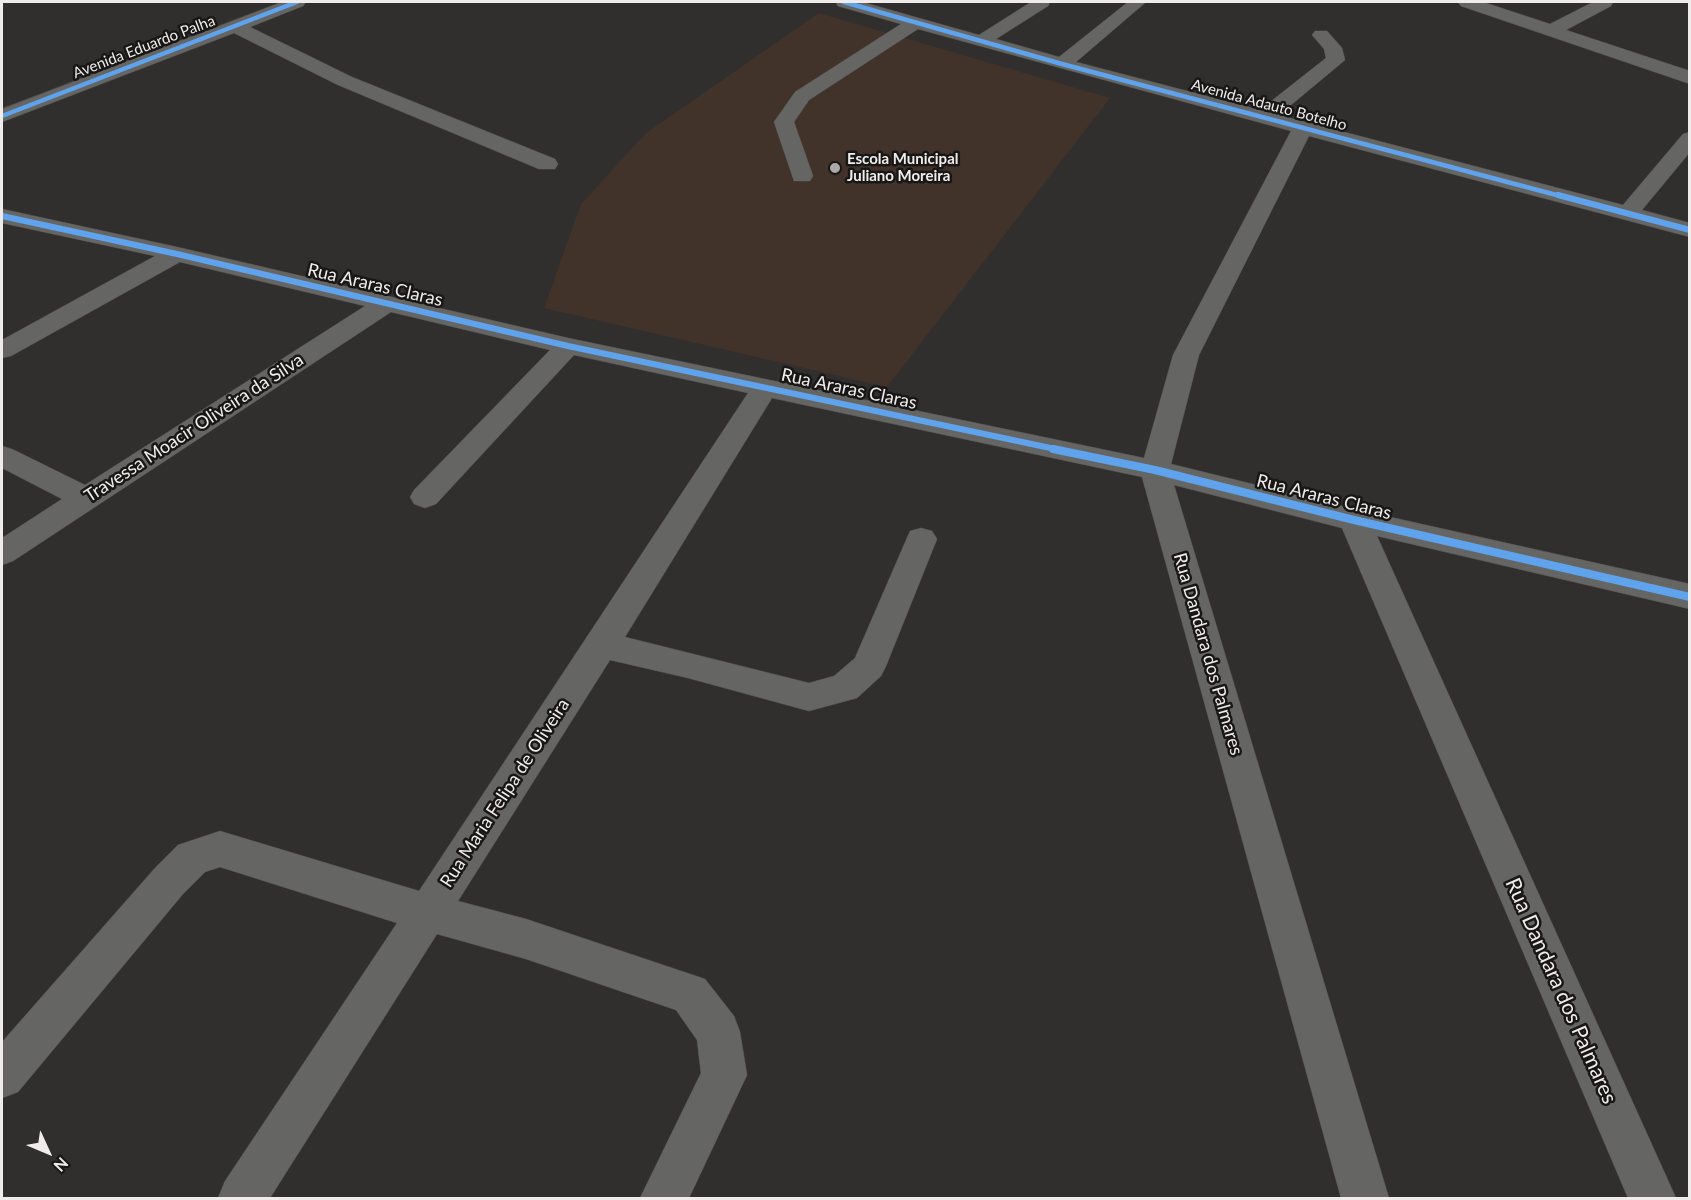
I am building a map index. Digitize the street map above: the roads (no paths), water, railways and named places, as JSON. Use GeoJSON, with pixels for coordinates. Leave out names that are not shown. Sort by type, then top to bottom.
{"type":"FeatureCollection","features":[{"type":"Feature","properties":{"kind":"street","name":"Avenida Eduardo Palha"},"geometry":{"type":"LineString","coordinates":[[2,116],[297,2]]}},
{"type":"Feature","properties":{"kind":"street","name":"Avenida Adauto Botelho"},"geometry":{"type":"LineString","coordinates":[[844,2],[1062,64],[1629,212],[1689,230]]}},
{"type":"Feature","properties":{"kind":"street"},"geometry":{"type":"LineString","coordinates":[[981,41],[1042,2]]}},
{"type":"Feature","properties":{"kind":"street"},"geometry":{"type":"LineString","coordinates":[[1062,64],[1138,2]]}},
{"type":"Feature","properties":{"kind":"street"},"geometry":{"type":"LineString","coordinates":[[1467,2],[1689,78]]}},
{"type":"Feature","properties":{"kind":"street"},"geometry":{"type":"LineString","coordinates":[[1552,30],[1605,2]]}},
{"type":"Feature","properties":{"kind":"street"},"geometry":{"type":"LineString","coordinates":[[802,176],[784,122],[802,96],[916,22]]}},
{"type":"Feature","properties":{"kind":"street"},"geometry":{"type":"LineString","coordinates":[[234,26],[345,81],[547,164]]}},
{"type":"Feature","properties":{"kind":"street"},"geometry":{"type":"LineString","coordinates":[[1264,117],[1336,60],[1333,48],[1321,35]]}},
{"type":"Feature","properties":{"kind":"street"},"geometry":{"type":"LineString","coordinates":[[1155,470],[1186,355],[1303,127]]}},
{"type":"Feature","properties":{"kind":"street"},"geometry":{"type":"LineString","coordinates":[[1629,212],[1689,138]]}},
{"type":"Feature","properties":{"kind":"street"},"geometry":{"type":"LineString","coordinates":[[2,233],[14,219]]}},
{"type":"Feature","properties":{"kind":"street","name":"Rua Araras Claras"},"geometry":{"type":"LineString","coordinates":[[14,219],[177,254],[568,346],[1155,470],[1354,520],[1689,597]]}},
{"type":"Feature","properties":{"kind":"street"},"geometry":{"type":"LineString","coordinates":[[2,350],[177,254]]}},
{"type":"Feature","properties":{"kind":"street","name":"Travessa Moacir Oliveira da Silva"},"geometry":{"type":"LineString","coordinates":[[2,553],[387,303]]}},
{"type":"Feature","properties":{"kind":"street"},"geometry":{"type":"LineString","coordinates":[[424,497],[568,346]]}},
{"type":"Feature","properties":{"kind":"street","name":"Rua Maria Felipa de Oliveira"},"geometry":{"type":"LineString","coordinates":[[242,1198],[602,645],[766,386]]}},
{"type":"Feature","properties":{"kind":"street"},"geometry":{"type":"LineString","coordinates":[[2,456],[85,498]]}},
{"type":"Feature","properties":{"kind":"street","name":"Rua Dandara dos Palmares"},"geometry":{"type":"LineString","coordinates":[[1155,470],[1365,1198]]}},
{"type":"Feature","properties":{"kind":"street","name":"Rua Dandara dos Palmares"},"geometry":{"type":"LineString","coordinates":[[1354,520],[1652,1198]]}},
{"type":"Feature","properties":{"kind":"street"},"geometry":{"type":"LineString","coordinates":[[602,645],[688,664],[809,697],[845,688],[869,666],[921,539]]}},
{"type":"Feature","properties":{"kind":"street"},"geometry":{"type":"LineString","coordinates":[[2,1076],[192,858],[220,849],[526,939],[690,994],[718,1032],[724,1075],[664,1198]]}},
{"type":"Feature","properties":{"kind":"place","name":"Escola Municipal Juliano Moreira"},"geometry":{"type":"Point","coordinates":[835,168]}}]}
